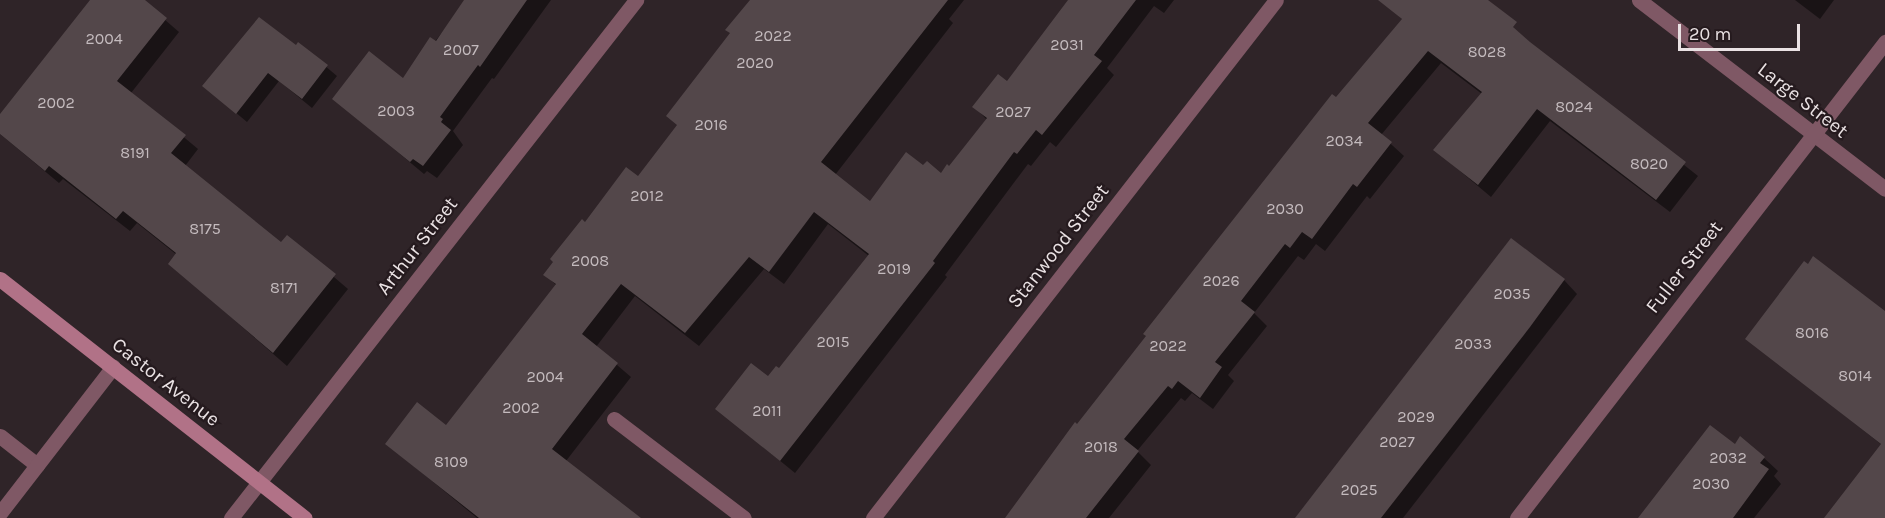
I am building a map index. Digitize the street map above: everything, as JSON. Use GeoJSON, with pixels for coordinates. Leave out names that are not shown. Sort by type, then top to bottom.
{"type":"FeatureCollection","features":[{"type":"Feature","properties":{"kind":"main road","name":"Castor Avenue"},"geometry":{"type":"LineString","coordinates":[[0,279],[305,518]]}},
{"type":"Feature","properties":{"kind":"street","name":"Arthur Street"},"geometry":{"type":"LineString","coordinates":[[231,518],[636,0]]}},
{"type":"Feature","properties":{"kind":"street","name":"Stanwood Street"},"geometry":{"type":"LineString","coordinates":[[873,518],[1276,0]]}},
{"type":"Feature","properties":{"kind":"street","name":"Large Street"},"geometry":{"type":"LineString","coordinates":[[1639,0],[1885,189]]}},
{"type":"Feature","properties":{"kind":"street","name":"Fuller Street"},"geometry":{"type":"LineString","coordinates":[[1517,518],[1885,42]]}},
{"type":"Feature","properties":{"kind":"street"},"geometry":{"type":"LineString","coordinates":[[0,513],[113,368]]}},
{"type":"Feature","properties":{"kind":"street"},"geometry":{"type":"LineString","coordinates":[[614,419],[744,518]]}},
{"type":"Feature","properties":{"kind":"street"},"geometry":{"type":"LineString","coordinates":[[0,436],[37,465]]}},
{"type":"Feature","properties":{"kind":"building"},"geometry":{"type":"Polygon","coordinates":[[[90,0],[145,0],[167,18],[117,81],[186,135],[171,153],[281,242],[287,235],[336,274],[273,353],[168,264],[176,253],[123,211],[116,219],[49,166],[45,171],[0,134],[0,114],[90,0]]]}},
{"type":"Feature","properties":{"kind":"building"},"geometry":{"type":"Polygon","coordinates":[[[464,0],[527,0],[480,67],[478,65],[440,117],[443,119],[441,122],[451,130],[423,166],[413,159],[410,162],[332,99],[369,51],[403,78],[430,37],[436,41],[464,0]]]}},
{"type":"Feature","properties":{"kind":"building"},"geometry":{"type":"Polygon","coordinates":[[[750,0],[948,0],[821,162],[870,201],[906,152],[923,165],[927,161],[941,173],[947,164],[949,166],[987,118],[972,107],[998,74],[1007,81],[1068,0],[1136,0],[1094,55],[1102,61],[1042,135],[1036,130],[1017,154],[1014,152],[933,261],[935,263],[780,461],[715,409],[751,363],[768,376],[776,366],[779,368],[869,254],[814,212],[769,272],[749,257],[685,333],[621,284],[582,334],[618,363],[552,449],[641,518],[479,518],[385,444],[417,402],[446,425],[556,284],[543,275],[553,262],[550,259],[582,219],[585,222],[626,167],[638,176],[677,125],[666,116],[730,33],[725,30],[750,0]]]}},
{"type":"Feature","properties":{"kind":"building"},"geometry":{"type":"Polygon","coordinates":[[[1378,0],[1488,0],[1517,22],[1513,27],[1530,42],[1686,162],[1656,200],[1537,109],[1478,185],[1433,150],[1482,92],[1428,51],[1368,123],[1392,142],[1357,187],[1353,184],[1312,239],[1302,232],[1290,248],[1285,244],[1241,301],[1255,312],[1215,362],[1222,367],[1200,398],[1178,381],[1172,389],[1168,386],[1124,439],[1139,451],[1086,518],[1005,518],[1075,422],[1077,424],[1146,336],[1143,334],[1332,94],[1336,97],[1402,19],[1378,0]]]}},
{"type":"Feature","properties":{"kind":"building"},"geometry":{"type":"Polygon","coordinates":[[[259,17],[296,45],[298,42],[328,65],[302,99],[268,73],[236,114],[202,86],[259,17]]]}},
{"type":"Feature","properties":{"kind":"building"},"geometry":{"type":"Polygon","coordinates":[[[1511,238],[1565,279],[1530,327],[1381,518],[1295,518],[1511,238]]]}},
{"type":"Feature","properties":{"kind":"building"},"geometry":{"type":"Polygon","coordinates":[[[1813,256],[1885,311],[1885,518],[1824,518],[1881,444],[1745,339],[1804,261],[1808,264],[1813,256]]]}},
{"type":"Feature","properties":{"kind":"building"},"geometry":{"type":"Polygon","coordinates":[[[1710,425],[1735,444],[1740,436],[1765,457],[1760,463],[1769,469],[1733,518],[1638,518],[1710,425]]]}}]}
